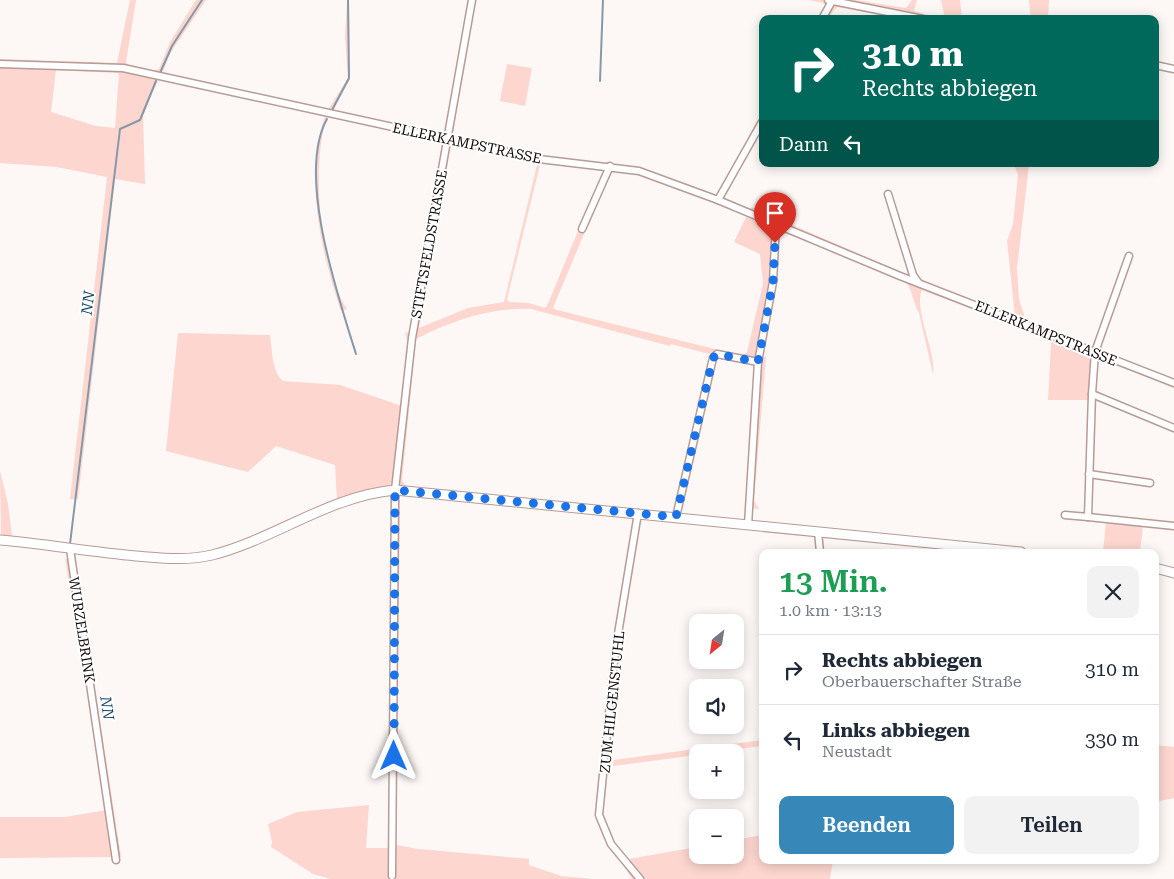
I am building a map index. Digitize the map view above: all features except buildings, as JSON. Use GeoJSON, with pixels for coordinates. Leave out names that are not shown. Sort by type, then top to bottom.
{"type":"FeatureCollection","features":[{"type":"Feature","properties":{"kind":"main road"},"geometry":{"type":"LineString","coordinates":[[0,540],[168,559],[194,558],[229,550],[361,494],[395,490],[991,549]]}},
{"type":"Feature","properties":{"kind":"main road"},"geometry":{"type":"LineString","coordinates":[[1159,569],[1174,573]]}},
{"type":"Feature","properties":{"kind":"street","name":"STIFTSFELDSTRASSE"},"geometry":{"type":"LineString","coordinates":[[392,876],[395,490],[412,338],[472,0]]}},
{"type":"Feature","properties":{"kind":"street"},"geometry":{"type":"LineString","coordinates":[[824,15],[830,0],[903,15]]}},
{"type":"Feature","properties":{"kind":"street","name":"ELLERKAMPSTRASSE"},"geometry":{"type":"LineString","coordinates":[[0,64],[123,68],[539,159],[610,166],[639,171],[718,200],[1174,384]]}},
{"type":"Feature","properties":{"kind":"street"},"geometry":{"type":"LineString","coordinates":[[1159,66],[1174,69]]}},
{"type":"Feature","properties":{"kind":"street"},"geometry":{"type":"LineString","coordinates":[[718,200],[759,127]]}},
{"type":"Feature","properties":{"kind":"street"},"geometry":{"type":"LineString","coordinates":[[582,229],[610,166]]}},
{"type":"Feature","properties":{"kind":"street"},"geometry":{"type":"LineString","coordinates":[[888,194],[914,275],[918,282]]}},
{"type":"Feature","properties":{"kind":"street"},"geometry":{"type":"LineString","coordinates":[[748,525],[758,362],[773,282],[776,224]]}},
{"type":"Feature","properties":{"kind":"street"},"geometry":{"type":"LineString","coordinates":[[1088,517],[1095,352],[1129,256]]}},
{"type":"Feature","properties":{"kind":"street"},"geometry":{"type":"LineString","coordinates":[[676,517],[713,358],[717,354],[758,362]]}},
{"type":"Feature","properties":{"kind":"street"},"geometry":{"type":"LineString","coordinates":[[1092,394],[1174,428]]}},
{"type":"Feature","properties":{"kind":"street"},"geometry":{"type":"LineString","coordinates":[[1089,474],[1150,482]]}},
{"type":"Feature","properties":{"kind":"street","name":"ZUM HILGENSTUHL"},"geometry":{"type":"LineString","coordinates":[[638,513],[615,652],[600,815],[612,844],[640,879]]}},
{"type":"Feature","properties":{"kind":"street"},"geometry":{"type":"LineString","coordinates":[[1065,515],[1174,526]]}},
{"type":"Feature","properties":{"kind":"street"},"geometry":{"type":"LineString","coordinates":[[818,532],[820,549]]}},
{"type":"Feature","properties":{"kind":"street","name":"WURZELBRINK"},"geometry":{"type":"LineString","coordinates":[[70,549],[116,860]]}},
{"type":"Feature","properties":{"kind":"shaded area"},"geometry":{"type":"Polygon","coordinates":[[[130,0],[136,0],[126,62],[128,65],[154,71],[159,69],[170,42],[196,0],[206,0],[171,52],[162,73],[328,110],[348,78],[345,38],[347,0],[349,0],[350,79],[333,111],[442,133],[446,130],[469,0],[476,0],[419,328],[468,308],[504,302],[537,165],[540,165],[507,299],[509,302],[529,303],[545,308],[547,306],[602,173],[609,174],[553,308],[557,310],[743,356],[747,352],[763,283],[760,254],[734,242],[751,207],[910,276],[1015,316],[1007,241],[1013,224],[1018,175],[1015,167],[1029,167],[1017,268],[1019,299],[1026,321],[1174,379],[1174,388],[1107,360],[1102,360],[1096,364],[1091,358],[1088,400],[1048,400],[1051,344],[1047,337],[922,290],[920,308],[932,355],[933,374],[919,313],[906,282],[833,253],[830,249],[783,233],[778,236],[777,284],[761,357],[766,357],[754,500],[759,509],[746,507],[755,366],[671,344],[670,346],[531,309],[501,310],[472,316],[443,326],[416,339],[402,480],[405,485],[370,490],[337,501],[335,465],[276,446],[248,472],[166,451],[178,333],[270,335],[275,366],[279,377],[283,381],[340,385],[402,406],[408,343],[405,332],[408,333],[410,331],[443,147],[439,140],[327,117],[319,161],[320,215],[330,269],[337,291],[347,309],[341,311],[327,264],[318,215],[316,164],[325,116],[158,80],[143,116],[145,184],[115,179],[78,499],[70,499],[107,177],[57,167],[0,163],[0,59],[117,63],[130,0]],[[56,70],[51,112],[96,126],[115,128],[118,73],[56,70]]]}},
{"type":"Feature","properties":{"kind":"shaded area"},"geometry":{"type":"Polygon","coordinates":[[[809,0],[855,0],[906,8],[912,0],[917,0],[914,11],[928,15],[885,15],[838,7],[831,15],[821,15],[826,6],[823,3],[809,0]]]}},
{"type":"Feature","properties":{"kind":"shaded area"},"geometry":{"type":"Polygon","coordinates":[[[941,0],[960,0],[962,15],[944,15],[941,0]]]}},
{"type":"Feature","properties":{"kind":"shaded area"},"geometry":{"type":"Polygon","coordinates":[[[1029,0],[1049,0],[1048,15],[1031,15],[1029,0]]]}},
{"type":"Feature","properties":{"kind":"shaded area"},"geometry":{"type":"Polygon","coordinates":[[[507,64],[532,68],[525,106],[500,101],[507,64]]]}},
{"type":"Feature","properties":{"kind":"shaded area"},"geometry":{"type":"Polygon","coordinates":[[[0,471],[8,504],[12,536],[1,535],[0,471]]]}},
{"type":"Feature","properties":{"kind":"shaded area"},"geometry":{"type":"Polygon","coordinates":[[[400,500],[396,845],[419,849],[529,859],[529,865],[561,876],[593,879],[331,879],[313,874],[271,847],[272,842],[268,824],[297,812],[369,805],[366,848],[390,848],[391,501],[400,500]]]}},
{"type":"Feature","properties":{"kind":"shaded area"},"geometry":{"type":"Polygon","coordinates":[[[1106,522],[1143,525],[1140,549],[1103,549],[1106,522]]]}},
{"type":"Feature","properties":{"kind":"shaded area"},"geometry":{"type":"Polygon","coordinates":[[[75,558],[121,857],[0,858],[0,817],[65,817],[107,810],[65,559],[75,558]]]}},
{"type":"Feature","properties":{"kind":"shaded area"},"geometry":{"type":"Polygon","coordinates":[[[759,740],[759,746],[744,748],[744,744],[732,744],[759,740]]]}},
{"type":"Feature","properties":{"kind":"shaded area"},"geometry":{"type":"Polygon","coordinates":[[[1159,745],[1174,747],[1174,798],[1159,801],[1159,745]]]}},
{"type":"Feature","properties":{"kind":"shaded area"},"geometry":{"type":"Polygon","coordinates":[[[689,750],[689,756],[613,766],[614,760],[689,750]]]}},
{"type":"Feature","properties":{"kind":"shaded area"},"geometry":{"type":"Polygon","coordinates":[[[759,836],[759,864],[832,864],[830,879],[632,879],[627,871],[633,865],[629,859],[689,848],[689,864],[744,864],[744,838],[759,836]]]}},
{"type":"Feature","properties":{"kind":"waterway","name":"NN"},"geometry":{"type":"LineString","coordinates":[[160,73],[172,46],[202,0]]}},
{"type":"Feature","properties":{"kind":"waterway","name":"NN"},"geometry":{"type":"LineString","coordinates":[[332,110],[349,78],[348,0]]}},
{"type":"Feature","properties":{"kind":"waterway"},"geometry":{"type":"LineString","coordinates":[[600,81],[603,0]]}},
{"type":"Feature","properties":{"kind":"waterway","name":"NN"},"geometry":{"type":"LineString","coordinates":[[70,544],[120,129],[140,120],[156,81]]}},
{"type":"Feature","properties":{"kind":"waterway","name":"NN"},"geometry":{"type":"LineString","coordinates":[[327,119],[319,143],[316,171],[318,202],[331,269],[356,354]]}},
{"type":"Feature","properties":{"kind":"waterway","name":"NN"},"geometry":{"type":"LineString","coordinates":[[116,836],[119,858]]}},
{"type":"Feature","properties":{"kind":"route"},"geometry":{"type":"LineString","coordinates":[[394,756],[395,490],[434,492],[676,517],[713,358],[717,354],[758,362],[773,282],[775,243]]}}]}
